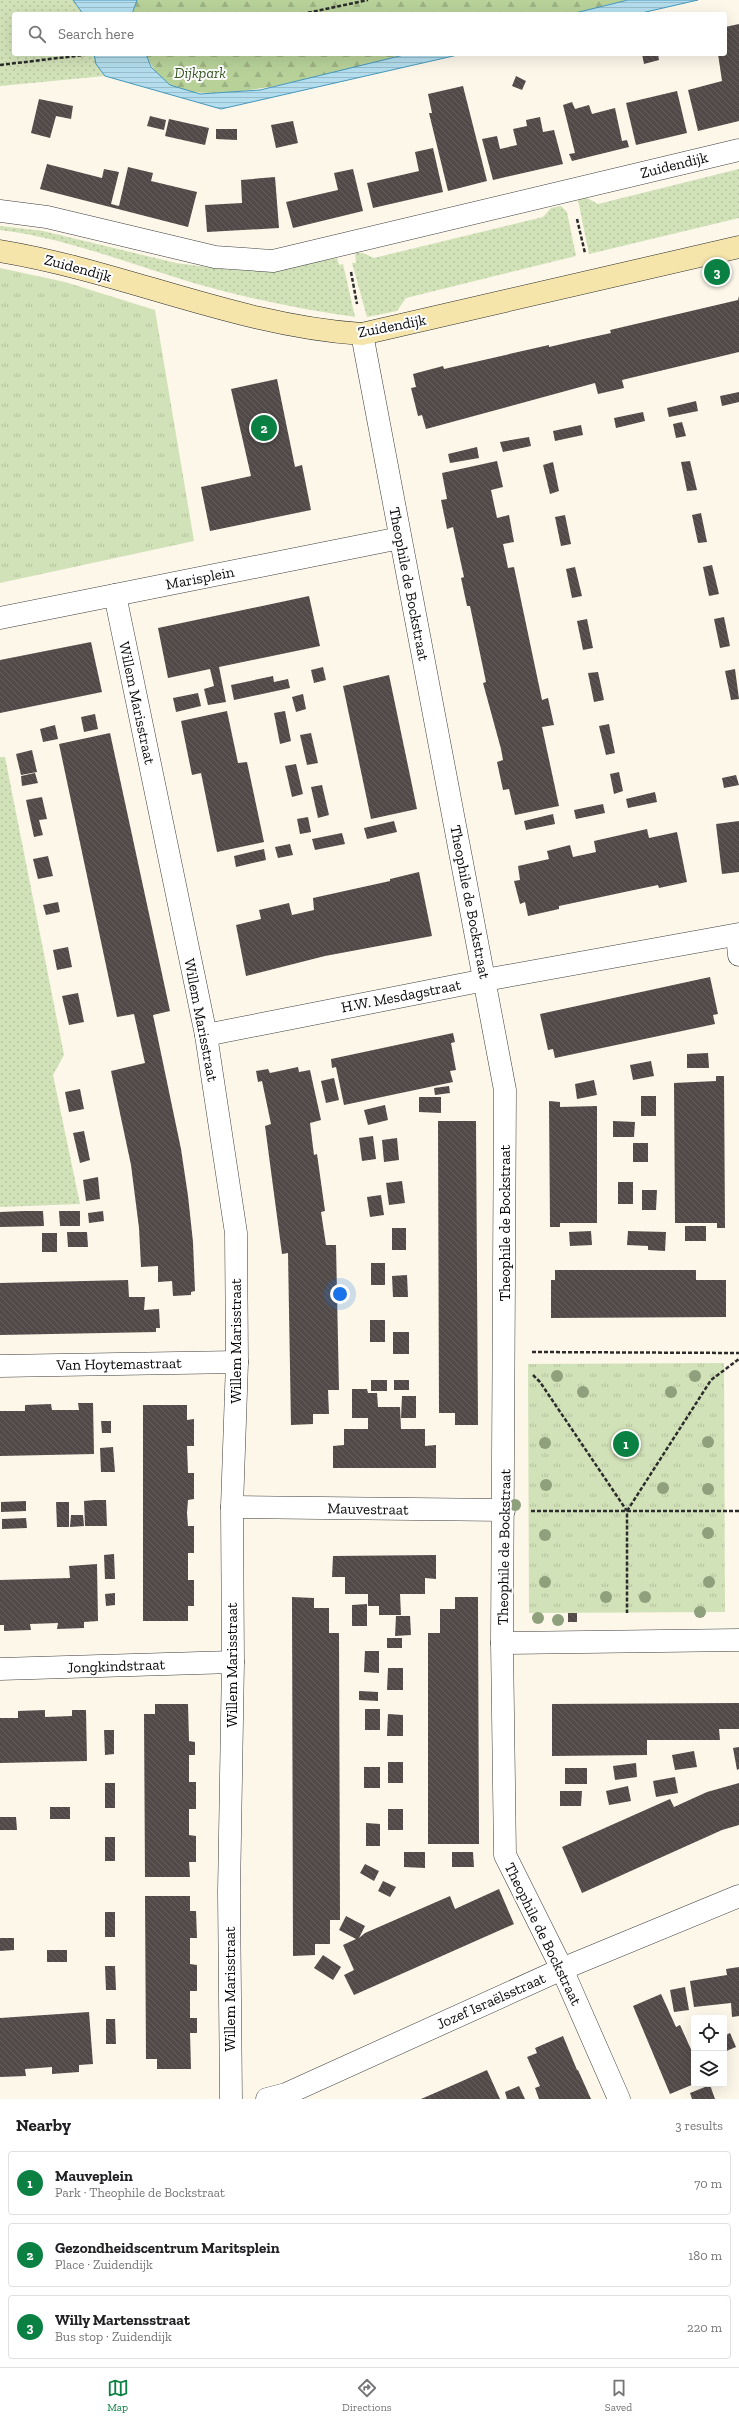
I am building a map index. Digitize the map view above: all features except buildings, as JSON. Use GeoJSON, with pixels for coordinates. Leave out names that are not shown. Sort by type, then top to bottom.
{"type":"FeatureCollection","features":[{"type":"Feature","properties":{"kind":"street","name":"Zuidendijk"},"geometry":{"type":"LineString","coordinates":[[0,211],[47,217],[215,257],[238,260],[273,261],[739,150]]}},
{"type":"Feature","properties":{"kind":"street","name":"Zuidendijk"},"geometry":{"type":"LineString","coordinates":[[0,251],[41,258],[252,316],[327,332],[362,334],[739,248]]}},
{"type":"Feature","properties":{"kind":"street","name":"Theophile de Bockstraat"},"geometry":{"type":"LineString","coordinates":[[362,334],[505,1090],[505,1352],[502,1644],[505,1855],[562,1969],[619,2099]]}},
{"type":"Feature","properties":{"kind":"street","name":"Marisplein"},"geometry":{"type":"LineString","coordinates":[[0,618],[400,538]]}},
{"type":"Feature","properties":{"kind":"street","name":"Willem Marisstraat"},"geometry":{"type":"LineString","coordinates":[[115,595],[206,1035],[236,1233],[237,1362],[232,1507],[233,1662],[229,1893],[231,2099]]}},
{"type":"Feature","properties":{"kind":"street","name":"H.W. Mesdagstraat"},"geometry":{"type":"LineString","coordinates":[[206,1035],[485,980],[738,941]]}},
{"type":"Feature","properties":{"kind":"street","name":"Van Hoytemastraat"},"geometry":{"type":"LineString","coordinates":[[0,1366],[237,1362]]}},
{"type":"Feature","properties":{"kind":"street","name":"Mauvestraat"},"geometry":{"type":"LineString","coordinates":[[232,1507],[504,1510]]}},
{"type":"Feature","properties":{"kind":"street"},"geometry":{"type":"LineString","coordinates":[[502,1644],[739,1640]]}},
{"type":"Feature","properties":{"kind":"street","name":"Jongkindstraat"},"geometry":{"type":"LineString","coordinates":[[0,1669],[233,1662]]}},
{"type":"Feature","properties":{"kind":"street","name":"Jozef Israëlsstraat"},"geometry":{"type":"LineString","coordinates":[[267,2099],[286,2094],[562,1969],[739,1896]]}},
{"type":"Feature","properties":{"kind":"path"},"geometry":{"type":"LineString","coordinates":[[311,12],[368,0]]}},
{"type":"Feature","properties":{"kind":"path"},"geometry":{"type":"LineString","coordinates":[[0,65],[80,56]]}},
{"type":"Feature","properties":{"kind":"path"},"geometry":{"type":"LineString","coordinates":[[570,191],[592,282]]}},
{"type":"Feature","properties":{"kind":"path"},"geometry":{"type":"LineString","coordinates":[[346,244],[362,334]]}},
{"type":"Feature","properties":{"kind":"path"},"geometry":{"type":"LineString","coordinates":[[505,1352],[739,1352]]}},
{"type":"Feature","properties":{"kind":"path"},"geometry":{"type":"LineString","coordinates":[[505,1352],[540,1382],[626,1511],[627,1643]]}},
{"type":"Feature","properties":{"kind":"path"},"geometry":{"type":"LineString","coordinates":[[626,1511],[711,1380],[739,1359]]}},
{"type":"Feature","properties":{"kind":"path"},"geometry":{"type":"LineString","coordinates":[[504,1510],[739,1511]]}},
{"type":"Feature","properties":{"kind":"green space"},"geometry":{"type":"Polygon","coordinates":[[[0,0],[73,0],[82,12],[12,12],[12,56],[98,56],[105,76],[0,86],[0,0]]]}},
{"type":"Feature","properties":{"kind":"green space"},"geometry":{"type":"Polygon","coordinates":[[[137,0],[628,0],[579,12],[133,12],[137,0]]]}},
{"type":"Feature","properties":{"kind":"green space","name":"Dijkpark"},"geometry":{"type":"Polygon","coordinates":[[[147,56],[400,56],[286,84],[251,90],[218,93],[190,92],[170,85],[162,79],[150,63],[147,56]]]}},
{"type":"Feature","properties":{"kind":"green space"},"geometry":{"type":"Polygon","coordinates":[[[739,169],[739,218],[589,254],[578,200],[585,197],[598,204],[739,169]]]}},
{"type":"Feature","properties":{"kind":"green space"},"geometry":{"type":"Polygon","coordinates":[[[561,206],[567,212],[576,256],[406,298],[397,311],[367,317],[352,263],[356,263],[355,253],[363,253],[374,258],[543,217],[551,208],[561,206]]]}},
{"type":"Feature","properties":{"kind":"green space"},"geometry":{"type":"Polygon","coordinates":[[[0,226],[43,231],[176,263],[229,270],[269,271],[337,258],[339,265],[343,264],[355,317],[315,311],[236,294],[173,277],[50,239],[0,230],[0,226]]]}},
{"type":"Feature","properties":{"kind":"green space"},"geometry":{"type":"Polygon","coordinates":[[[0,268],[65,282],[155,310],[194,541],[0,583],[0,268]]]}},
{"type":"Feature","properties":{"kind":"green space"},"geometry":{"type":"Polygon","coordinates":[[[0,757],[5,757],[64,1055],[53,1075],[80,1204],[0,1207],[0,757]]]}},
{"type":"Feature","properties":{"kind":"green space"},"geometry":{"type":"Polygon","coordinates":[[[724,1363],[725,1612],[529,1613],[528,1364],[724,1363]]]}},
{"type":"Feature","properties":{"kind":"water"},"geometry":{"type":"Polygon","coordinates":[[[73,0],[137,0],[133,12],[82,12],[73,0]]]}},
{"type":"Feature","properties":{"kind":"water"},"geometry":{"type":"Polygon","coordinates":[[[628,0],[698,0],[646,12],[579,12],[628,0]]]}},
{"type":"Feature","properties":{"kind":"water"},"geometry":{"type":"Polygon","coordinates":[[[94,56],[147,56],[151,67],[170,85],[200,94],[260,90],[400,56],[453,56],[221,109],[105,76],[96,64],[94,56]]]}},
{"type":"Feature","properties":{"kind":"place","name":"Willy Martensstraat"},"geometry":{"type":"Point","coordinates":[717,272]}},
{"type":"Feature","properties":{"kind":"place","name":"Gezondheidscentrum Maritsplein"},"geometry":{"type":"Point","coordinates":[264,428]}},
{"type":"Feature","properties":{"kind":"place","name":"Mauveplein"},"geometry":{"type":"Point","coordinates":[626,1444]}}]}
